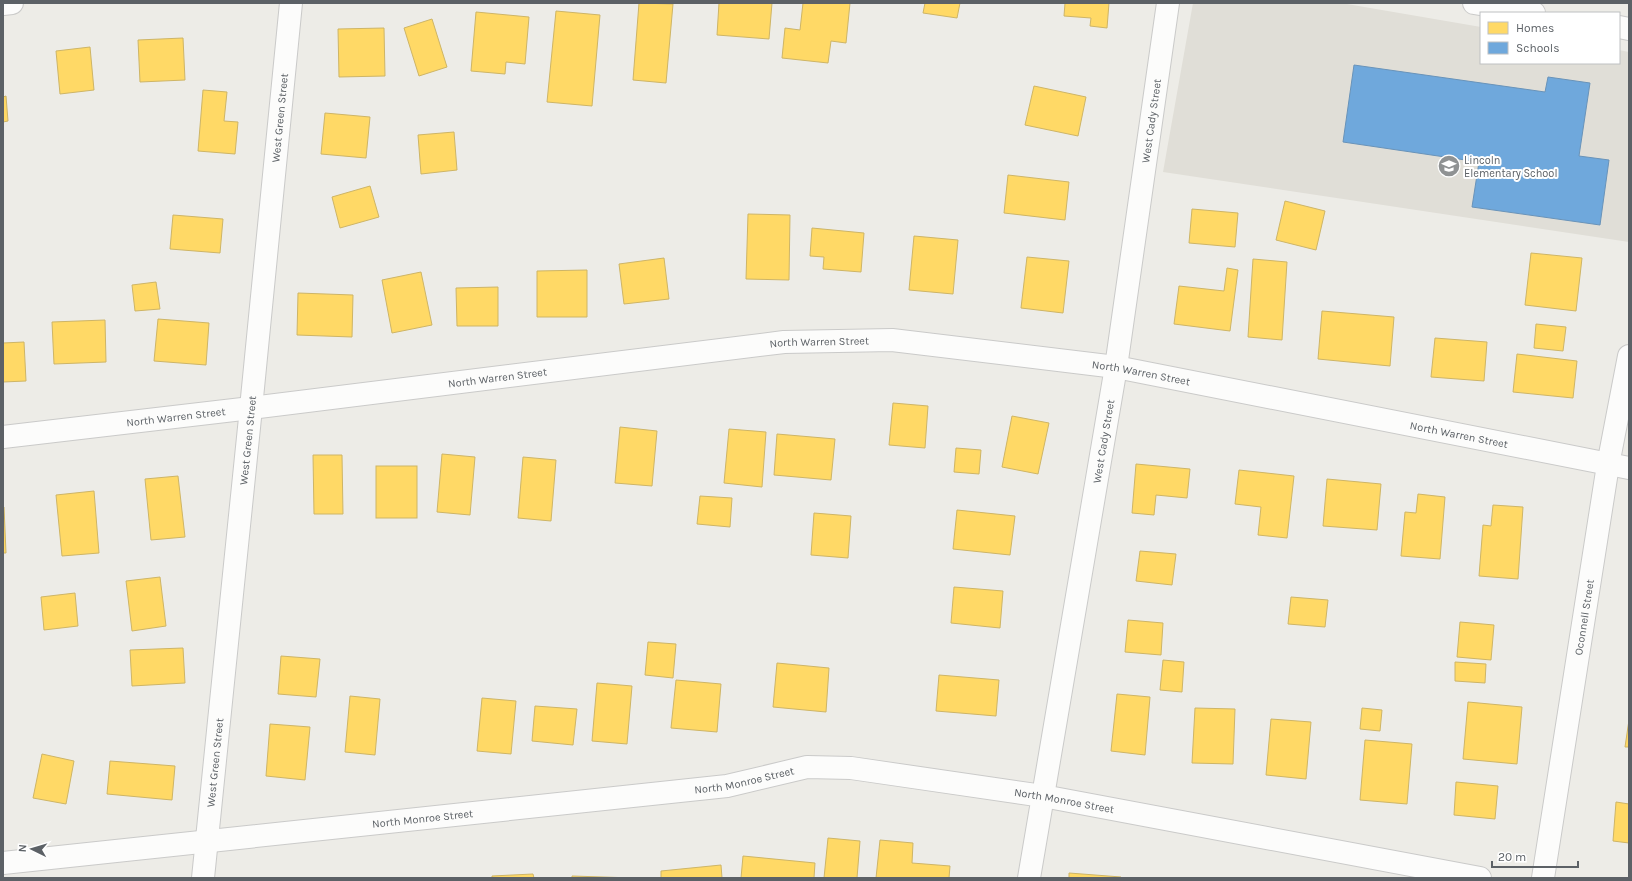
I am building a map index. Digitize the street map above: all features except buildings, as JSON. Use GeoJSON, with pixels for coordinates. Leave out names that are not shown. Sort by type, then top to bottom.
{"type":"FeatureCollection","features":[{"type":"Feature","properties":{"kind":"street"},"geometry":{"type":"LineString","coordinates":[[3,4],[12,3]]}},
{"type":"Feature","properties":{"kind":"street","name":"West Green Street"},"geometry":{"type":"LineString","coordinates":[[203,878],[291,3]]}},
{"type":"Feature","properties":{"kind":"street","name":"West Cady Street"},"geometry":{"type":"LineString","coordinates":[[1029,878],[1116,367],[1168,3]]}},
{"type":"Feature","properties":{"kind":"street"},"geometry":{"type":"LineString","coordinates":[[1474,3],[1528,12]]}},
{"type":"Feature","properties":{"kind":"street","name":"North Warren Street"},"geometry":{"type":"LineString","coordinates":[[3,437],[784,342],[892,340],[1116,367],[1629,468]]}},
{"type":"Feature","properties":{"kind":"street","name":"Oconnell Street"},"geometry":{"type":"LineString","coordinates":[[1543,878],[1608,465],[1629,356]]}},
{"type":"Feature","properties":{"kind":"street","name":"North Monroe Street"},"geometry":{"type":"LineString","coordinates":[[3,863],[727,786],[807,767],[851,768],[1043,796],[1480,878]]}},
{"type":"Feature","properties":{"kind":"shaded area"},"geometry":{"type":"Polygon","coordinates":[[[1193,3],[1341,3],[1480,27],[1480,64],[1620,64],[1620,50],[1629,52],[1629,242],[1163,172],[1193,3]]]}},
{"type":"Feature","properties":{"kind":"place","name":"Lincoln Elementary School"},"geometry":{"type":"Point","coordinates":[1449,166]}}]}
